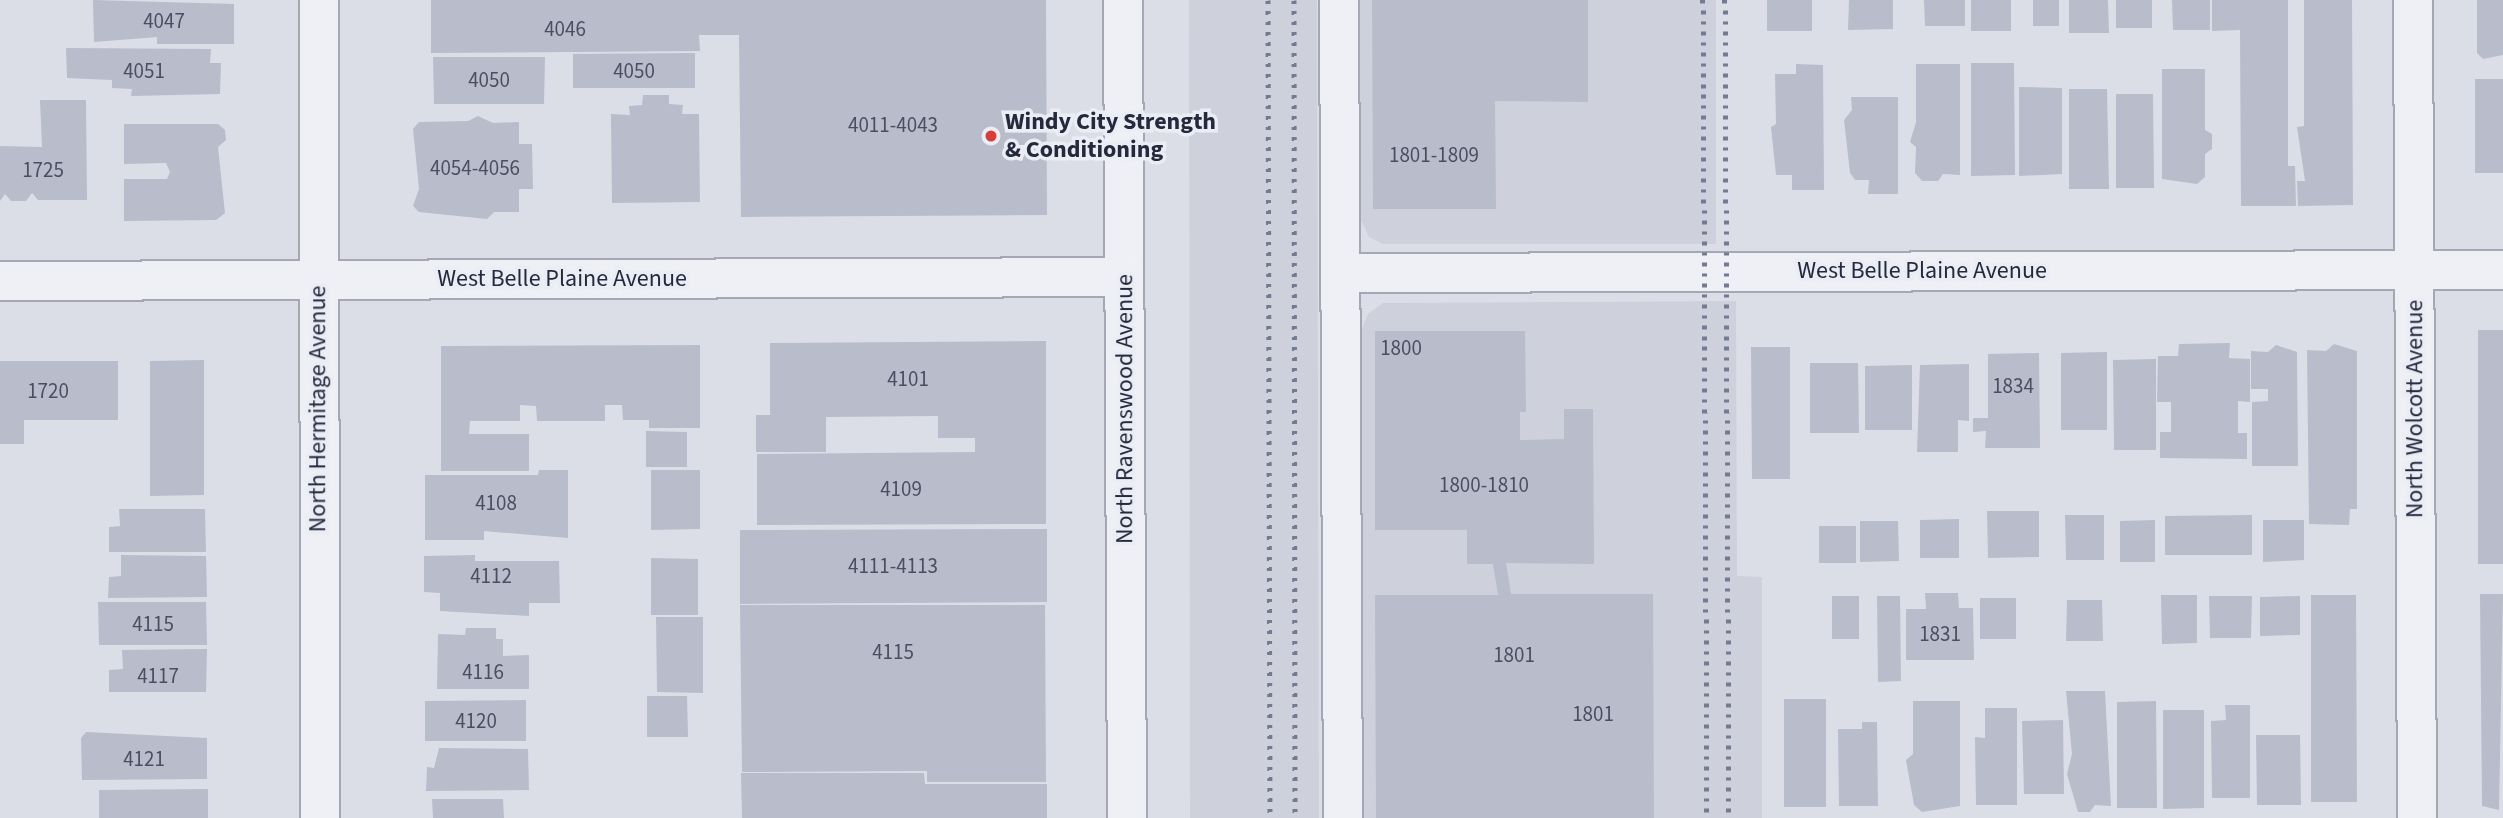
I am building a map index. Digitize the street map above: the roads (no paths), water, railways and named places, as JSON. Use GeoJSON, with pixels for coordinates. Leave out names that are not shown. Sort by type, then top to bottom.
{"type":"FeatureCollection","features":[{"type":"Feature","properties":{"kind":"street","name":"North Hermitage Avenue"},"geometry":{"type":"LineString","coordinates":[[319,0],[317,280],[320,818]]}},
{"type":"Feature","properties":{"kind":"street","name":"North Ravenswood Avenue"},"geometry":{"type":"LineString","coordinates":[[1124,0],[1127,818]]}},
{"type":"Feature","properties":{"kind":"street"},"geometry":{"type":"LineString","coordinates":[[1339,0],[1343,818]]}},
{"type":"Feature","properties":{"kind":"street","name":"North Wolcott Avenue"},"geometry":{"type":"LineString","coordinates":[[2413,0],[2417,818]]}},
{"type":"Feature","properties":{"kind":"street","name":"West Belle Plaine Avenue"},"geometry":{"type":"LineString","coordinates":[[1341,273],[2503,270]]}},
{"type":"Feature","properties":{"kind":"street","name":"West Belle Plaine Avenue"},"geometry":{"type":"LineString","coordinates":[[0,281],[1124,277]]}},
{"type":"Feature","properties":{"kind":"railway"},"geometry":{"type":"LineString","coordinates":[[1268,0],[1270,818]]}},
{"type":"Feature","properties":{"kind":"railway"},"geometry":{"type":"LineString","coordinates":[[1294,0],[1295,818]]}},
{"type":"Feature","properties":{"kind":"railway"},"geometry":{"type":"LineString","coordinates":[[1703,0],[1707,818]]}},
{"type":"Feature","properties":{"kind":"railway"},"geometry":{"type":"LineString","coordinates":[[1725,0],[1729,818]]}},
{"type":"Feature","properties":{"kind":"place","name":"Windy City Strength & Conditioning"},"geometry":{"type":"Point","coordinates":[991,136]}}]}
